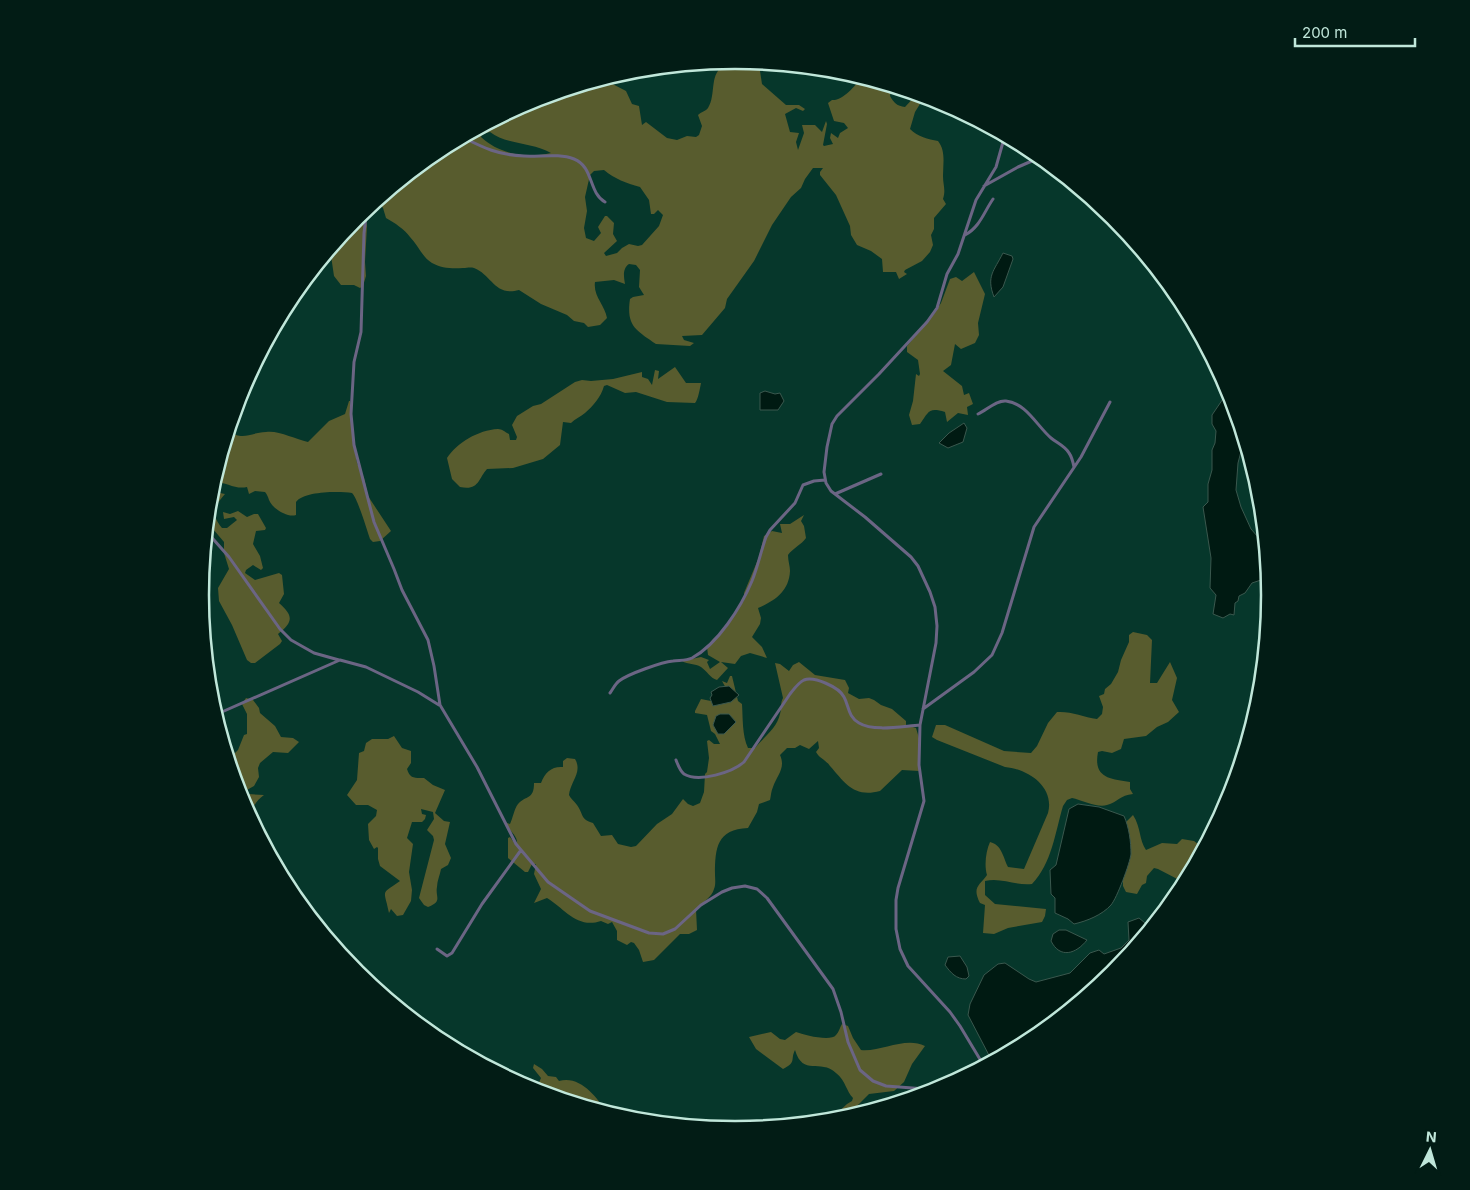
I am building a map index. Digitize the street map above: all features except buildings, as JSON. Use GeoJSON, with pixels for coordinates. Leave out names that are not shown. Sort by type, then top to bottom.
{"type":"FeatureCollection","features":[{"type":"Feature","properties":{"kind":"street"},"geometry":{"type":"LineString","coordinates":[[469,141],[487,150],[499,153],[525,156],[557,156],[574,159],[584,166],[597,196],[605,202]]}},
{"type":"Feature","properties":{"kind":"street"},"geometry":{"type":"LineString","coordinates":[[981,1060],[950,1012],[908,966],[900,949],[896,929],[895,914],[898,888],[924,801],[919,757],[920,725],[936,643],[938,626],[935,606],[918,566],[911,557],[865,517],[831,491],[825,480],[825,458],[832,424],[837,416],[927,322],[936,308],[947,274],[965,236],[974,206],[996,167],[1003,142]]}},
{"type":"Feature","properties":{"kind":"street"},"geometry":{"type":"LineString","coordinates":[[983,187],[1032,161]]}},
{"type":"Feature","properties":{"kind":"street"},"geometry":{"type":"LineString","coordinates":[[965,236],[978,225],[993,199]]}},
{"type":"Feature","properties":{"kind":"street"},"geometry":{"type":"LineString","coordinates":[[365,221],[361,332],[354,362],[351,424],[354,445],[374,522],[404,596],[428,640],[440,705],[477,766],[516,844],[548,882],[590,911],[649,932],[664,934],[675,929],[701,905],[732,888],[744,886],[757,889],[767,898],[833,989],[848,1042],[860,1070],[872,1081],[886,1086],[917,1088]]}},
{"type":"Feature","properties":{"kind":"street"},"geometry":{"type":"LineString","coordinates":[[978,414],[1001,401],[1019,405],[1052,438],[1066,449],[1071,456],[1074,468]]}},
{"type":"Feature","properties":{"kind":"street"},"geometry":{"type":"LineString","coordinates":[[922,709],[974,672],[992,655],[1002,633],[1034,527],[1074,468],[1110,402]]}},
{"type":"Feature","properties":{"kind":"street"},"geometry":{"type":"LineString","coordinates":[[835,494],[881,474]]}},
{"type":"Feature","properties":{"kind":"street"},"geometry":{"type":"LineString","coordinates":[[610,693],[619,681],[628,676],[671,661],[688,659],[702,651],[720,633],[734,615],[745,596],[770,530],[795,503],[803,485],[825,480]]}},
{"type":"Feature","properties":{"kind":"street"},"geometry":{"type":"LineString","coordinates":[[212,538],[229,556],[280,629],[291,640],[314,653],[366,667],[418,692],[440,705]]}},
{"type":"Feature","properties":{"kind":"street"},"geometry":{"type":"LineString","coordinates":[[222,712],[340,660]]}},
{"type":"Feature","properties":{"kind":"street"},"geometry":{"type":"LineString","coordinates":[[676,760],[680,769],[689,775],[700,777],[737,768],[744,762],[798,684],[810,679],[838,689],[844,696],[851,716],[861,725],[890,728],[920,725]]}},
{"type":"Feature","properties":{"kind":"street"},"geometry":{"type":"LineString","coordinates":[[437,949],[447,956],[452,953],[482,904],[520,850]]}},
{"type":"Feature","properties":{"kind":"green space"},"geometry":{"type":"Polygon","coordinates":[[[719,69],[761,70],[762,84],[786,105],[799,105],[805,109],[803,111],[796,108],[785,114],[790,132],[799,133],[796,142],[798,150],[804,133],[802,125],[815,125],[822,132],[826,121],[824,146],[833,144],[830,138],[831,133],[838,138],[840,133],[848,128],[844,123],[834,121],[828,103],[844,96],[857,84],[891,93],[890,96],[894,102],[900,106],[905,107],[912,100],[921,103],[915,112],[910,129],[920,136],[938,141],[944,158],[943,199],[946,204],[934,218],[934,229],[931,235],[933,245],[930,252],[922,261],[905,270],[904,272],[907,274],[899,279],[896,272],[883,272],[882,259],[871,251],[857,245],[851,235],[850,226],[836,195],[820,175],[823,168],[813,168],[801,188],[791,197],[772,225],[754,261],[727,299],[725,308],[702,335],[682,336],[684,340],[694,343],[690,346],[656,344],[638,331],[631,321],[630,299],[644,295],[639,287],[640,270],[636,265],[629,264],[625,268],[625,284],[614,280],[595,282],[597,296],[607,318],[600,325],[588,327],[584,323],[574,321],[567,315],[541,304],[519,290],[511,291],[499,288],[474,268],[447,268],[432,263],[425,258],[405,231],[386,218],[381,206],[388,199],[443,157],[472,139],[502,123],[534,109],[599,87],[612,84],[626,91],[632,104],[639,106],[642,125],[646,122],[667,138],[677,140],[687,136],[696,137],[699,135],[702,126],[698,115],[708,108],[711,102],[719,69]],[[490,132],[482,134],[481,137],[496,148],[514,154],[542,155],[551,153],[544,149],[496,136],[490,132]],[[604,170],[594,171],[590,175],[585,197],[587,211],[584,228],[586,238],[594,241],[601,233],[598,227],[605,216],[614,223],[613,234],[617,241],[604,253],[606,256],[617,253],[629,244],[642,245],[659,226],[663,215],[658,210],[651,214],[649,200],[640,187],[612,176],[604,170]]]}},
{"type":"Feature","properties":{"kind":"green space"},"geometry":{"type":"Polygon","coordinates":[[[366,220],[366,276],[363,286],[360,288],[354,285],[341,285],[334,276],[331,258],[366,220]]]}},
{"type":"Feature","properties":{"kind":"green space"},"geometry":{"type":"Polygon","coordinates":[[[974,272],[985,294],[978,323],[979,335],[975,343],[961,349],[955,344],[951,365],[943,371],[962,386],[964,395],[969,393],[973,404],[967,407],[968,415],[958,413],[947,422],[945,412],[932,410],[920,424],[912,425],[909,415],[913,401],[916,374],[919,376],[920,374],[918,360],[907,352],[907,346],[934,314],[941,303],[950,279],[956,277],[962,281],[974,272]]]}},
{"type":"Feature","properties":{"kind":"green space"},"geometry":{"type":"Polygon","coordinates":[[[675,367],[686,383],[701,383],[695,403],[667,402],[636,392],[625,393],[607,385],[604,386],[601,394],[585,413],[571,423],[563,422],[560,445],[543,459],[513,468],[487,469],[475,486],[471,487],[460,487],[452,479],[447,458],[462,442],[483,432],[498,429],[509,434],[510,440],[516,440],[517,437],[512,425],[517,416],[533,406],[541,404],[575,382],[613,379],[642,372],[642,377],[648,379],[652,385],[655,370],[659,371],[658,379],[675,367]]]}},
{"type":"Feature","properties":{"kind":"green space"},"geometry":{"type":"Polygon","coordinates":[[[350,401],[357,463],[364,478],[368,496],[391,531],[380,541],[373,542],[370,539],[352,493],[331,492],[300,498],[296,502],[296,515],[292,516],[276,509],[265,492],[255,491],[249,494],[247,487],[243,488],[221,483],[234,435],[246,436],[276,432],[308,442],[329,421],[345,414],[350,401]]]}},
{"type":"Feature","properties":{"kind":"green space"},"geometry":{"type":"Polygon","coordinates":[[[219,493],[225,494],[217,506],[219,493]]]}},
{"type":"Feature","properties":{"kind":"green space"},"geometry":{"type":"Polygon","coordinates":[[[238,511],[247,517],[258,514],[266,528],[265,530],[256,531],[253,544],[260,556],[263,568],[261,570],[253,565],[245,573],[255,580],[279,573],[282,575],[284,594],[279,603],[290,619],[287,626],[278,634],[282,641],[280,644],[255,663],[247,660],[219,601],[218,588],[229,569],[224,553],[224,542],[213,529],[215,514],[222,528],[227,528],[237,520],[234,517],[224,519],[223,512],[230,514],[238,511]]]}},
{"type":"Feature","properties":{"kind":"green space"},"geometry":{"type":"Polygon","coordinates":[[[804,515],[801,521],[806,538],[788,555],[790,571],[787,585],[775,599],[758,608],[761,618],[760,624],[752,637],[762,647],[767,658],[750,653],[741,656],[735,664],[721,662],[728,668],[717,680],[712,678],[701,667],[682,661],[701,657],[709,660],[707,662],[710,669],[720,662],[708,655],[707,647],[726,628],[744,600],[744,593],[759,557],[764,536],[772,531],[782,533],[780,524],[790,524],[804,515]]]}},
{"type":"Feature","properties":{"kind":"green space"},"geometry":{"type":"Polygon","coordinates":[[[1133,632],[1147,635],[1152,640],[1150,683],[1157,683],[1170,662],[1177,678],[1172,700],[1179,712],[1168,722],[1157,727],[1146,736],[1124,739],[1121,749],[1112,753],[1098,752],[1097,761],[1101,772],[1110,778],[1130,782],[1130,789],[1133,794],[1103,806],[1072,798],[1067,800],[1063,806],[1055,837],[1044,867],[1032,884],[997,880],[985,881],[985,895],[995,904],[1046,909],[1042,922],[1008,928],[994,934],[983,933],[985,905],[980,903],[977,890],[979,884],[987,875],[986,858],[990,842],[1000,849],[1008,867],[1024,869],[1048,813],[1047,795],[1038,781],[1022,771],[1005,767],[932,737],[936,725],[945,725],[1004,751],[1031,753],[1037,746],[1048,723],[1057,712],[1072,713],[1097,719],[1102,714],[1103,707],[1099,696],[1104,694],[1105,689],[1111,684],[1118,672],[1129,642],[1129,635],[1133,632]]]}},
{"type":"Feature","properties":{"kind":"green space"},"geometry":{"type":"Polygon","coordinates":[[[799,662],[815,675],[845,680],[849,688],[848,693],[859,699],[869,698],[892,709],[906,721],[906,725],[916,728],[919,738],[919,771],[902,770],[880,791],[871,793],[857,791],[851,788],[817,754],[816,752],[819,748],[818,741],[809,749],[800,745],[795,748],[787,748],[780,755],[782,764],[772,789],[770,800],[759,804],[757,812],[748,828],[730,832],[724,836],[717,848],[715,887],[709,897],[696,909],[697,930],[689,934],[680,934],[654,960],[643,962],[639,950],[634,943],[631,942],[627,945],[617,940],[617,931],[612,922],[608,924],[601,921],[593,923],[578,920],[547,898],[534,903],[541,889],[534,874],[536,864],[532,864],[528,872],[525,872],[508,858],[508,838],[510,837],[515,844],[517,844],[517,841],[504,822],[510,824],[515,808],[521,801],[531,795],[534,783],[541,783],[552,769],[563,767],[563,761],[567,758],[575,759],[578,768],[569,795],[584,818],[593,823],[601,836],[612,835],[618,844],[631,847],[636,846],[657,824],[672,814],[683,799],[693,806],[700,803],[704,792],[705,774],[709,758],[707,741],[720,744],[715,734],[711,731],[707,715],[695,713],[701,699],[711,701],[727,690],[722,681],[727,683],[730,676],[732,676],[738,701],[742,704],[746,743],[748,748],[755,748],[773,728],[781,712],[783,698],[775,663],[780,664],[789,671],[793,665],[799,662]]]}},
{"type":"Feature","properties":{"kind":"green space"},"geometry":{"type":"Polygon","coordinates":[[[246,698],[253,700],[260,713],[275,726],[281,737],[293,738],[299,742],[288,753],[273,752],[260,763],[258,768],[259,777],[254,786],[247,790],[234,754],[238,750],[244,735],[247,734],[247,714],[242,704],[246,698]]]}},
{"type":"Feature","properties":{"kind":"green space"},"geometry":{"type":"Polygon","coordinates":[[[394,736],[402,748],[411,751],[411,763],[407,769],[410,775],[415,778],[424,778],[433,785],[445,790],[435,813],[444,821],[450,822],[445,844],[451,858],[448,865],[441,869],[437,885],[437,901],[428,907],[424,905],[419,898],[434,840],[427,830],[434,819],[433,812],[421,809],[422,814],[426,815],[425,819],[422,822],[412,822],[407,838],[413,844],[409,872],[412,890],[411,901],[403,915],[397,916],[391,909],[389,913],[385,893],[400,881],[380,866],[378,848],[374,849],[369,840],[368,824],[376,816],[377,810],[368,805],[356,805],[347,795],[357,780],[359,753],[364,751],[366,743],[372,739],[388,739],[394,736]]]}},
{"type":"Feature","properties":{"kind":"green space"},"geometry":{"type":"Polygon","coordinates":[[[248,794],[264,795],[259,800],[254,807],[248,794]]]}},
{"type":"Feature","properties":{"kind":"green space"},"geometry":{"type":"Polygon","coordinates":[[[1133,815],[1146,850],[1162,843],[1177,844],[1182,839],[1194,841],[1198,844],[1178,879],[1154,868],[1147,876],[1146,883],[1142,885],[1137,894],[1126,892],[1123,886],[1123,878],[1126,822],[1133,815]]]}},
{"type":"Feature","properties":{"kind":"green space"},"geometry":{"type":"Polygon","coordinates":[[[842,1024],[848,1026],[861,1050],[877,1049],[901,1043],[917,1043],[925,1046],[912,1064],[904,1082],[894,1091],[869,1094],[856,1107],[840,1111],[853,1098],[842,1079],[836,1073],[824,1067],[803,1063],[798,1058],[795,1050],[792,1063],[783,1069],[756,1049],[749,1037],[771,1032],[780,1039],[785,1040],[796,1032],[829,1038],[838,1032],[842,1024]]]}},
{"type":"Feature","properties":{"kind":"green space"},"geometry":{"type":"Polygon","coordinates":[[[534,1064],[548,1076],[556,1077],[559,1081],[567,1080],[581,1084],[600,1103],[539,1083],[541,1078],[533,1068],[534,1064]]]}},
{"type":"Feature","properties":{"kind":"shaded area"},"geometry":{"type":"Polygon","coordinates":[[[1003,253],[1012,256],[1013,259],[1003,287],[994,297],[991,284],[992,274],[1003,253]]]}},
{"type":"Feature","properties":{"kind":"shaded area"},"geometry":{"type":"Polygon","coordinates":[[[765,391],[775,394],[780,393],[784,401],[778,410],[760,410],[760,393],[765,391]]]}},
{"type":"Feature","properties":{"kind":"shaded area"},"geometry":{"type":"Polygon","coordinates":[[[1223,399],[1241,452],[1236,490],[1251,529],[1258,537],[1260,561],[1261,580],[1252,583],[1245,593],[1239,596],[1238,601],[1235,603],[1234,615],[1230,614],[1223,618],[1213,614],[1216,595],[1210,588],[1211,558],[1203,507],[1208,502],[1208,484],[1212,470],[1212,450],[1215,443],[1216,431],[1212,424],[1212,415],[1223,399]]]}},
{"type":"Feature","properties":{"kind":"shaded area"},"geometry":{"type":"Polygon","coordinates":[[[964,423],[967,428],[963,442],[948,448],[939,443],[949,433],[964,423]]]}},
{"type":"Feature","properties":{"kind":"shaded area"},"geometry":{"type":"Polygon","coordinates":[[[729,686],[739,695],[731,702],[713,706],[710,698],[711,692],[719,687],[729,686]]]}},
{"type":"Feature","properties":{"kind":"shaded area"},"geometry":{"type":"Polygon","coordinates":[[[729,714],[736,722],[724,734],[718,734],[713,725],[716,716],[729,714]]]}},
{"type":"Feature","properties":{"kind":"shaded area"},"geometry":{"type":"Polygon","coordinates":[[[1078,804],[1099,807],[1124,816],[1131,845],[1131,854],[1123,880],[1111,905],[1094,917],[1074,924],[1055,913],[1055,898],[1051,894],[1050,870],[1056,865],[1069,809],[1078,804]]]}},
{"type":"Feature","properties":{"kind":"shaded area"},"geometry":{"type":"Polygon","coordinates":[[[1139,918],[1146,924],[1131,942],[1082,991],[1027,1033],[989,1056],[968,1015],[970,1004],[984,975],[998,964],[1005,963],[1036,982],[1070,973],[1090,953],[1099,950],[1104,954],[1121,948],[1129,940],[1128,922],[1139,918]]]}},
{"type":"Feature","properties":{"kind":"shaded area"},"geometry":{"type":"Polygon","coordinates":[[[1059,930],[1066,930],[1087,940],[1078,949],[1068,953],[1063,952],[1055,947],[1051,941],[1053,934],[1059,930]]]}},
{"type":"Feature","properties":{"kind":"shaded area"},"geometry":{"type":"Polygon","coordinates":[[[960,956],[967,967],[969,976],[966,979],[954,975],[945,965],[948,957],[960,956]]]}}]}
